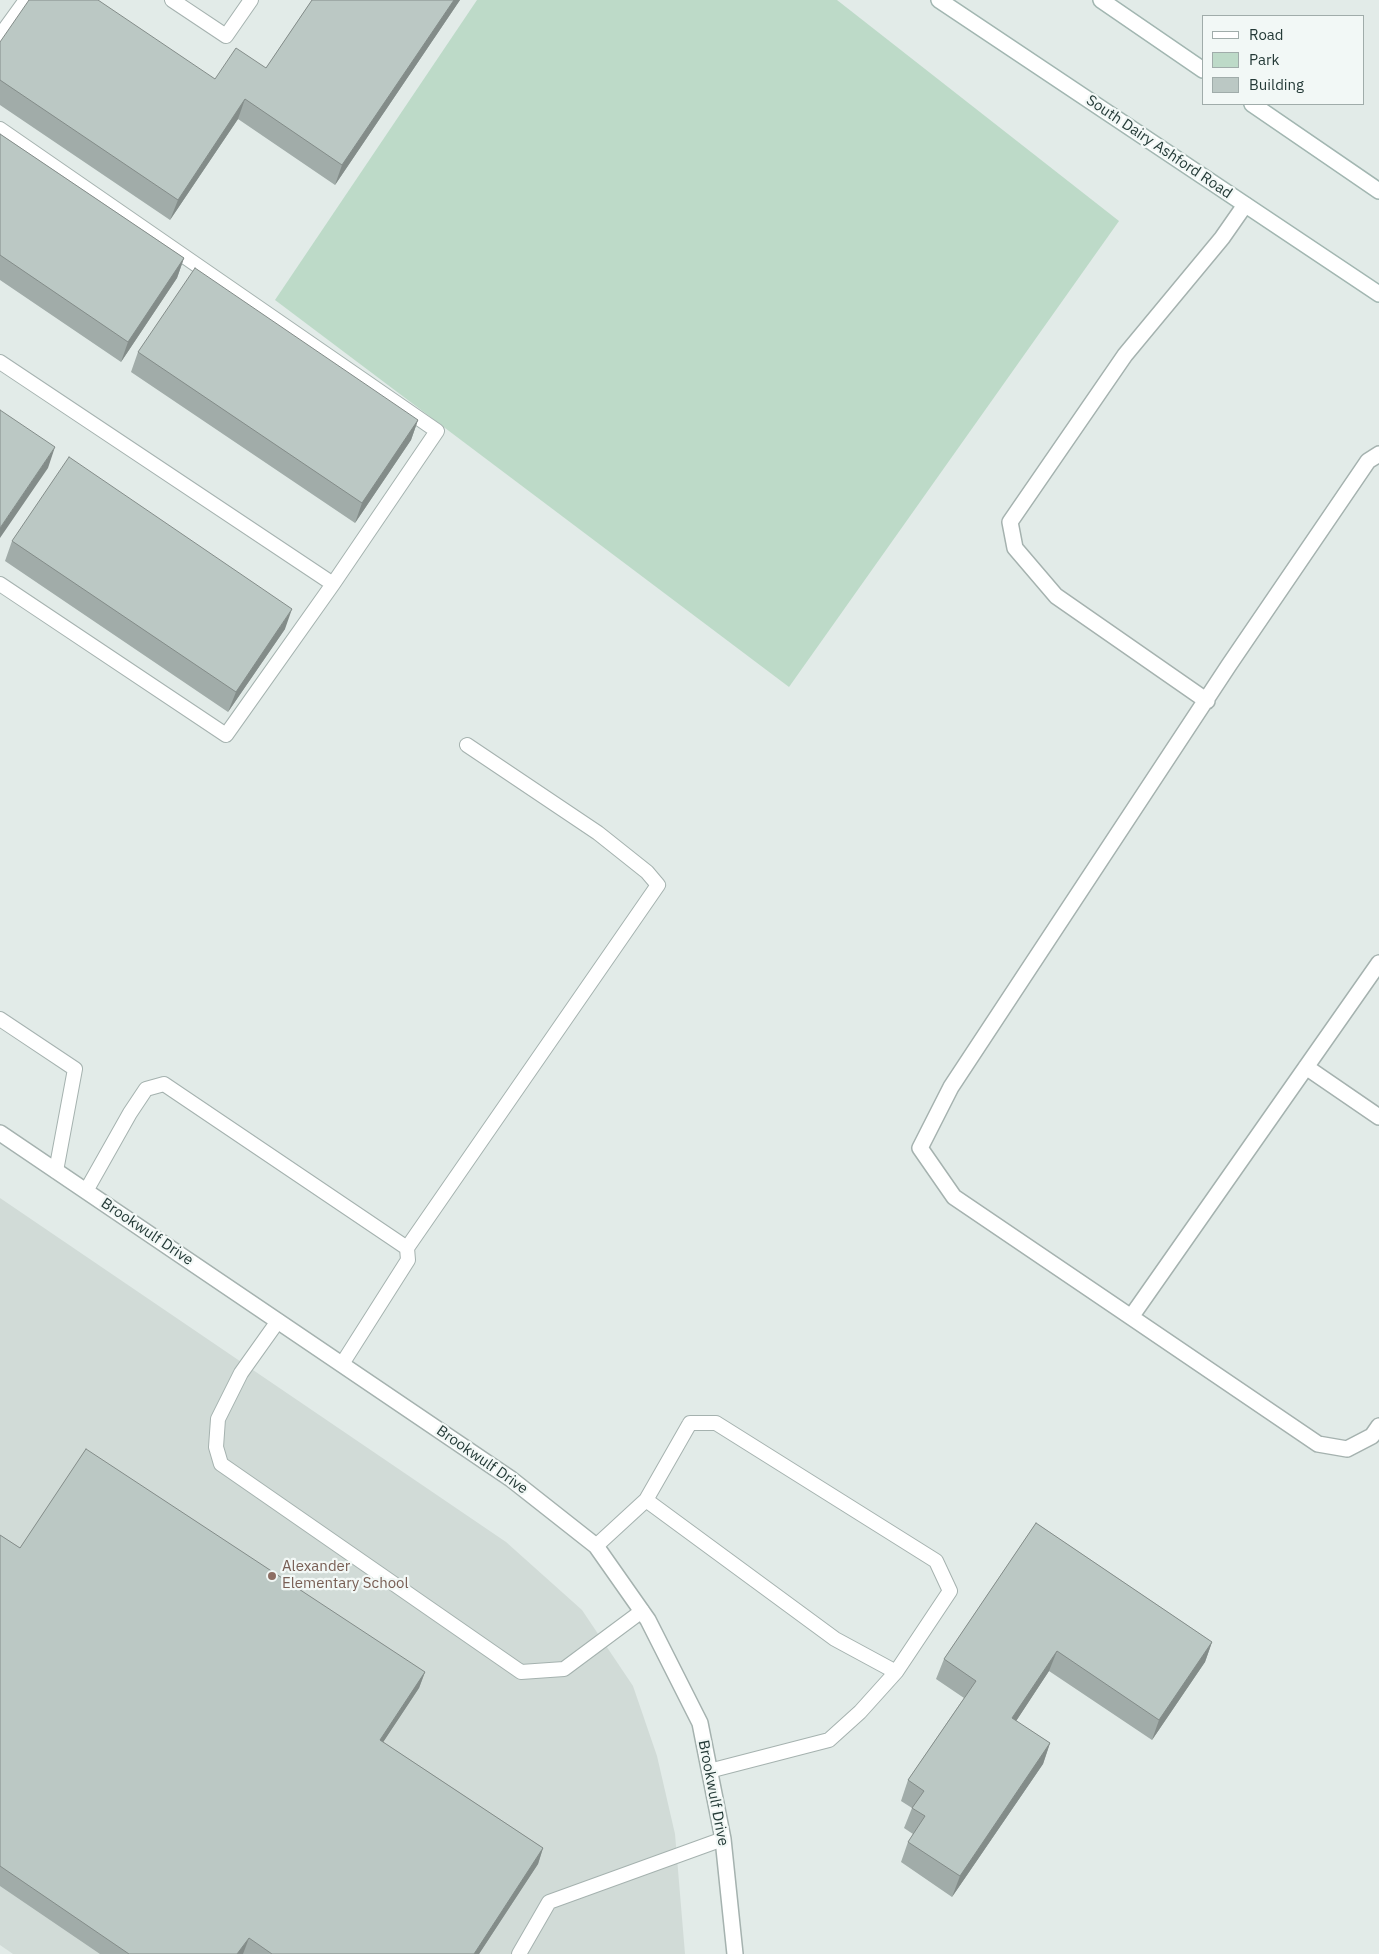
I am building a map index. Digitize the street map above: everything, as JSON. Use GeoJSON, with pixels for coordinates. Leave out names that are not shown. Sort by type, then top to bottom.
{"type":"FeatureCollection","features":[{"type":"Feature","properties":{"kind":"street","name":"South Dairy Ashford Road"},"geometry":{"type":"LineString","coordinates":[[938,0],[1379,294]]}},
{"type":"Feature","properties":{"kind":"street"},"geometry":{"type":"LineString","coordinates":[[1101,0],[1202,69]]}},
{"type":"Feature","properties":{"kind":"street"},"geometry":{"type":"LineString","coordinates":[[1253,105],[1379,191]]}},
{"type":"Feature","properties":{"kind":"street"},"geometry":{"type":"LineString","coordinates":[[1207,701],[1056,596],[1015,548],[1010,522],[1125,355],[1222,238],[1245,205]]}},
{"type":"Feature","properties":{"kind":"street"},"geometry":{"type":"LineString","coordinates":[[1379,454],[1368,461],[951,1087],[920,1148],[954,1197],[1318,1444],[1347,1449],[1372,1436],[1379,1426]]}},
{"type":"Feature","properties":{"kind":"street"},"geometry":{"type":"LineString","coordinates":[[1131,1317],[1379,963]]}},
{"type":"Feature","properties":{"kind":"street"},"geometry":{"type":"LineString","coordinates":[[1306,1067],[1379,1117]]}},
{"type":"Feature","properties":{"kind":"street","name":"Brookwulf Drive"},"geometry":{"type":"LineString","coordinates":[[0,1133],[511,1479],[596,1546],[642,1611],[700,1723],[723,1839],[735,1954]]}},
{"type":"Feature","properties":{"kind":"lane"},"geometry":{"type":"LineString","coordinates":[[0,36],[26,0]]}},
{"type":"Feature","properties":{"kind":"lane"},"geometry":{"type":"LineString","coordinates":[[172,0],[226,36],[251,0]]}},
{"type":"Feature","properties":{"kind":"lane"},"geometry":{"type":"LineString","coordinates":[[0,129],[438,432],[226,735],[0,584]]}},
{"type":"Feature","properties":{"kind":"lane"},"geometry":{"type":"LineString","coordinates":[[0,362],[333,584]]}},
{"type":"Feature","properties":{"kind":"lane"},"geometry":{"type":"LineString","coordinates":[[342,1364],[408,1260],[407,1248],[658,885],[647,872],[598,833],[467,745]]}},
{"type":"Feature","properties":{"kind":"lane"},"geometry":{"type":"LineString","coordinates":[[0,1019],[75,1070],[56,1171]]}},
{"type":"Feature","properties":{"kind":"lane"},"geometry":{"type":"LineString","coordinates":[[86,1191],[130,1113],[146,1089],[164,1084],[407,1248]]}},
{"type":"Feature","properties":{"kind":"lane"},"geometry":{"type":"LineString","coordinates":[[278,1321],[241,1373],[218,1419],[216,1447],[221,1464],[521,1672],[564,1669],[642,1611]]}},
{"type":"Feature","properties":{"kind":"lane"},"geometry":{"type":"LineString","coordinates":[[596,1546],[646,1500],[690,1424],[716,1423],[936,1561],[950,1591],[896,1672],[860,1712],[828,1740],[709,1771]]}},
{"type":"Feature","properties":{"kind":"lane"},"geometry":{"type":"LineString","coordinates":[[646,1500],[835,1639],[896,1672]]}},
{"type":"Feature","properties":{"kind":"lane"},"geometry":{"type":"LineString","coordinates":[[519,1954],[549,1902],[723,1839]]}},
{"type":"Feature","properties":{"kind":"shaded area","name":"Alexander Elementary School"},"geometry":{"type":"Polygon","coordinates":[[[0,1198],[506,1542],[582,1610],[633,1686],[657,1756],[675,1834],[685,1954],[13,1954],[0,1945],[0,1198]]]}},
{"type":"Feature","properties":{"kind":"green space"},"geometry":{"type":"Polygon","coordinates":[[[477,0],[837,0],[1119,221],[789,687],[275,300],[477,0]]]}},
{"type":"Feature","properties":{"kind":"building"},"geometry":{"type":"Polygon","coordinates":[[[29,0],[98,0],[215,79],[236,48],[266,68],[312,0],[454,0],[342,165],[245,99],[178,200],[0,80],[0,42],[29,0]]]}},
{"type":"Feature","properties":{"kind":"building"},"geometry":{"type":"Polygon","coordinates":[[[0,134],[184,258],[128,342],[0,255],[0,134]]]}},
{"type":"Feature","properties":{"kind":"building"},"geometry":{"type":"Polygon","coordinates":[[[195,268],[418,420],[362,503],[138,352],[195,268]]]}},
{"type":"Feature","properties":{"kind":"building"},"geometry":{"type":"Polygon","coordinates":[[[0,410],[55,447],[0,528],[0,410]]]}},
{"type":"Feature","properties":{"kind":"building"},"geometry":{"type":"Polygon","coordinates":[[[69,457],[292,609],[236,692],[12,541],[69,457]]]}},
{"type":"Feature","properties":{"kind":"building"},"geometry":{"type":"Polygon","coordinates":[[[86,1449],[425,1672],[380,1740],[543,1848],[474,1954],[272,1954],[249,1938],[237,1954],[129,1954],[0,1866],[0,1535],[20,1548],[86,1449]]]}},
{"type":"Feature","properties":{"kind":"building"},"geometry":{"type":"Polygon","coordinates":[[[1036,1523],[1212,1642],[1159,1720],[1057,1651],[1012,1718],[1050,1743],[960,1876],[908,1842],[925,1816],[912,1808],[924,1791],[908,1780],[976,1681],[944,1659],[1036,1523]]]}},
{"type":"Feature","properties":{"kind":"place","name":"Alexander Elementary School"},"geometry":{"type":"Point","coordinates":[272,1576]}}]}
